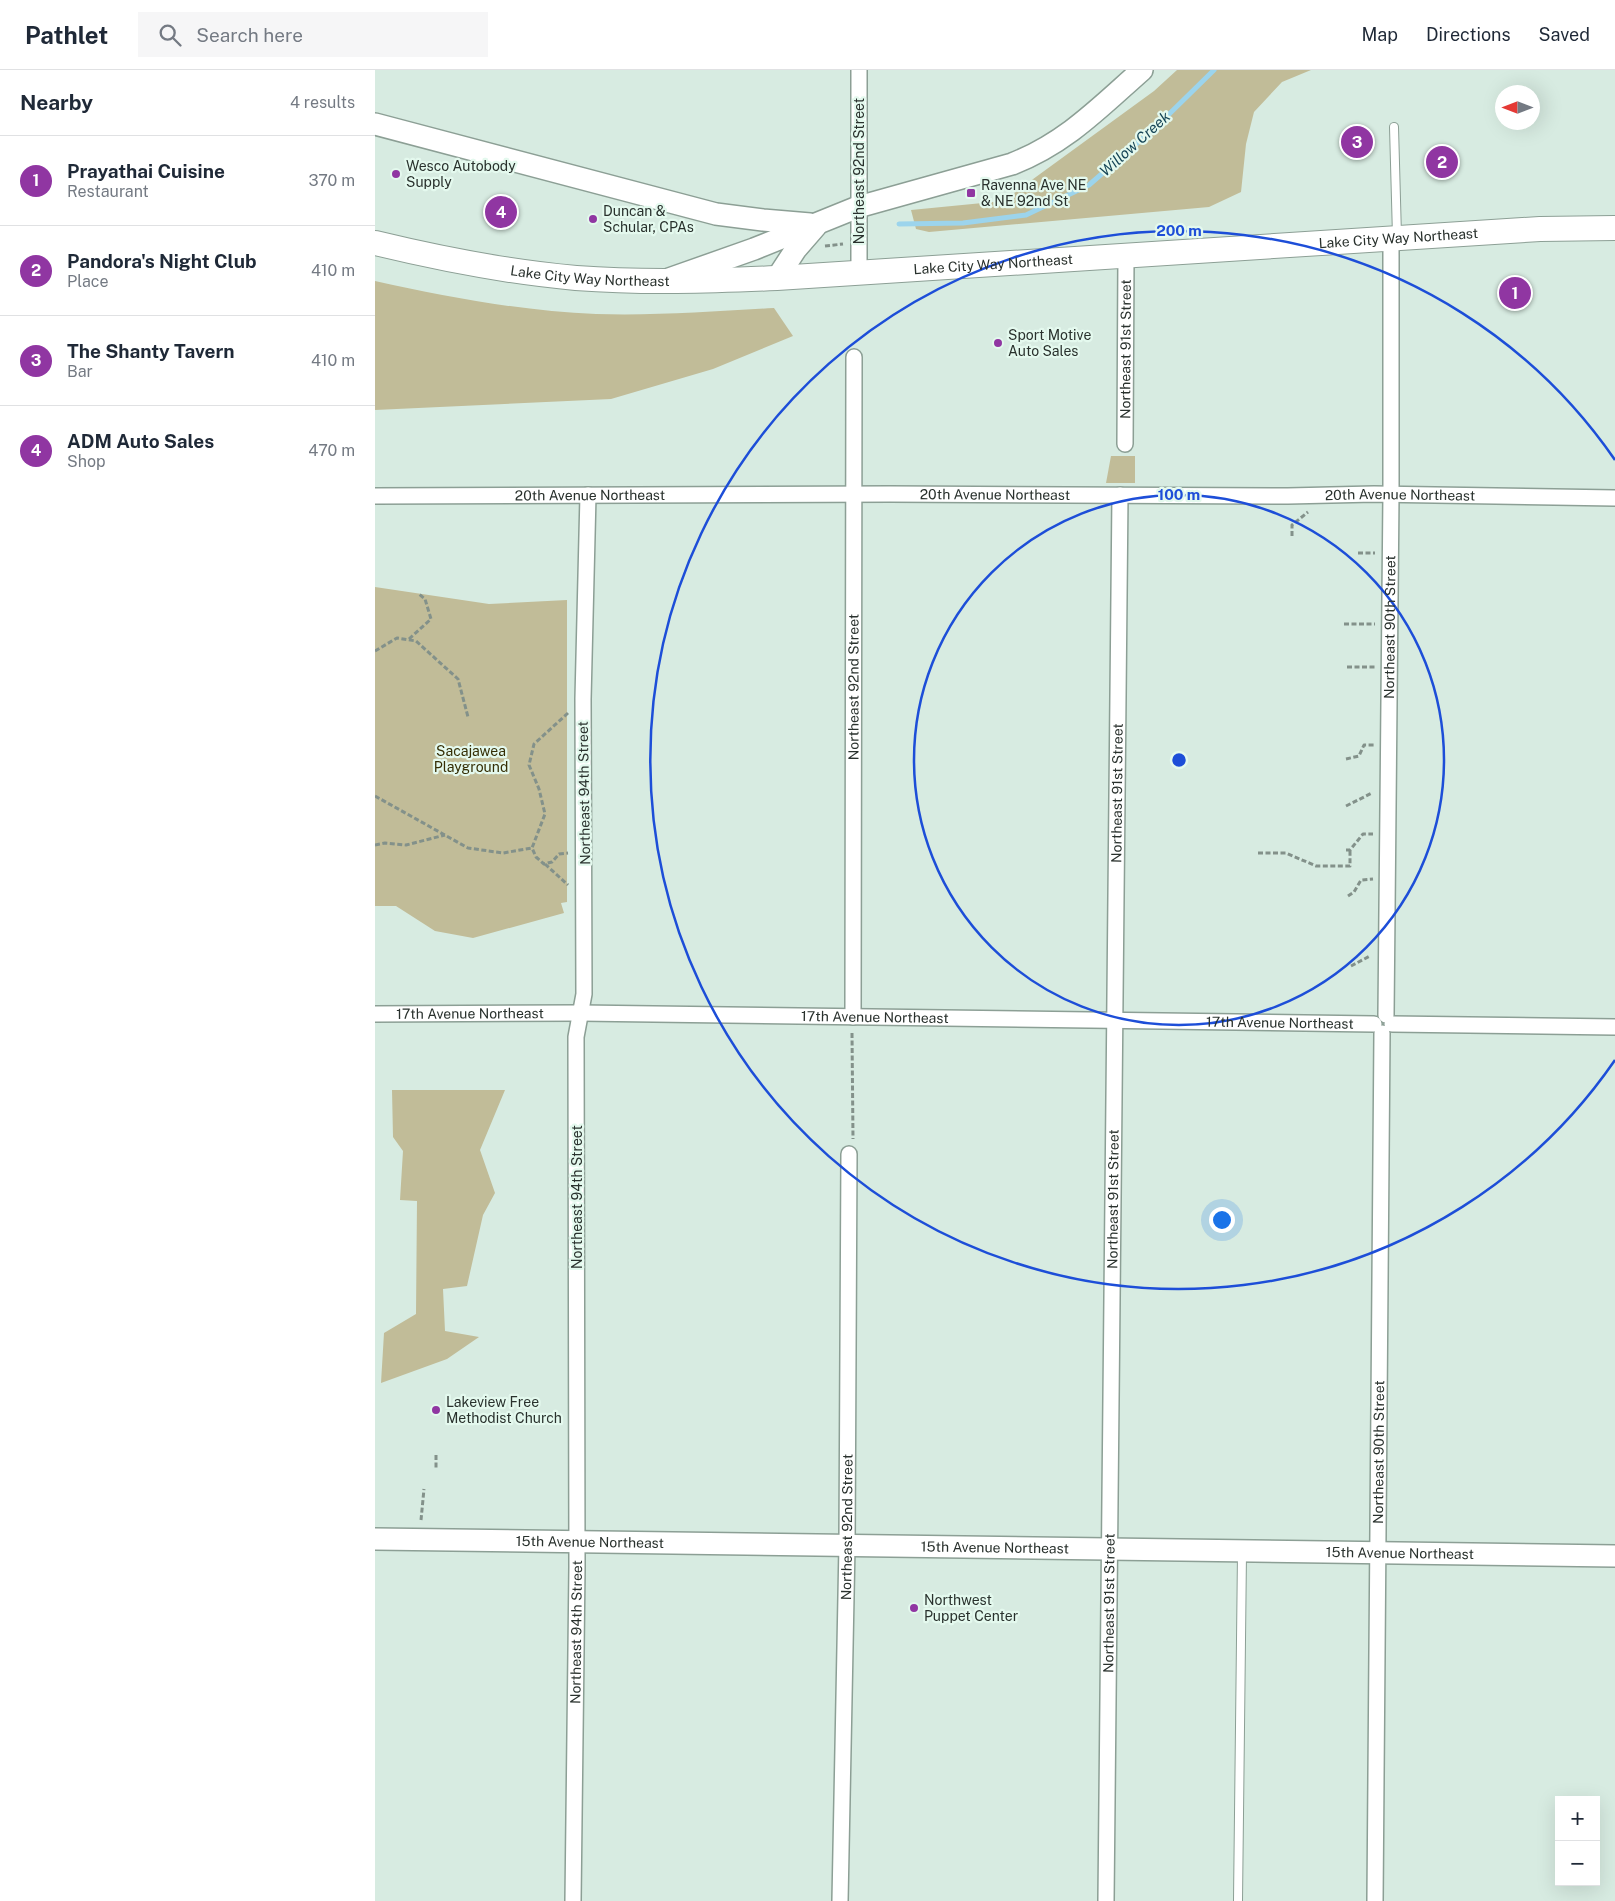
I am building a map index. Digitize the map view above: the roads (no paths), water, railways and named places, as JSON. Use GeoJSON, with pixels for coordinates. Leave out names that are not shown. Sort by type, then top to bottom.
{"type":"FeatureCollection","features":[{"type":"Feature","properties":{"kind":"main road","name":"Lake City Way Northeast"},"geometry":{"type":"LineString","coordinates":[[375,243],[461,262],[528,272],[577,278],[663,281],[777,278],[1540,229],[1615,228]]}},
{"type":"Feature","properties":{"kind":"street","name":"Northeast 92nd Street"},"geometry":{"type":"LineString","coordinates":[[859,70],[859,273]]}},
{"type":"Feature","properties":{"kind":"street"},"geometry":{"type":"LineString","coordinates":[[663,281],[858,207],[1003,167],[1028,158],[1058,142],[1143,70]]}},
{"type":"Feature","properties":{"kind":"street"},"geometry":{"type":"LineString","coordinates":[[375,124],[716,214],[817,224]]}},
{"type":"Feature","properties":{"kind":"street"},"geometry":{"type":"LineString","coordinates":[[777,278],[796,249],[817,224]]}},
{"type":"Feature","properties":{"kind":"street","name":"Northeast 90th Street"},"geometry":{"type":"LineString","coordinates":[[1375,1901],[1383,1024],[1394,239]]}},
{"type":"Feature","properties":{"kind":"street","name":"Northeast 91st Street"},"geometry":{"type":"LineString","coordinates":[[1125,255],[1125,444]]}},
{"type":"Feature","properties":{"kind":"street","name":"Northeast 92nd Street"},"geometry":{"type":"LineString","coordinates":[[853,1025],[854,357]]}},
{"type":"Feature","properties":{"kind":"street","name":"20th Avenue Northeast"},"geometry":{"type":"LineString","coordinates":[[375,496],[890,494],[1288,496],[1391,494],[1615,498]]}},
{"type":"Feature","properties":{"kind":"street","name":"Northeast 94th Street"},"geometry":{"type":"LineString","coordinates":[[573,1901],[577,1542],[577,1037],[584,994],[583,699],[588,495]]}},
{"type":"Feature","properties":{"kind":"street","name":"Northeast 91st Street"},"geometry":{"type":"LineString","coordinates":[[1106,1901],[1108,1549],[1120,495]]}},
{"type":"Feature","properties":{"kind":"street","name":"17th Avenue Northeast"},"geometry":{"type":"LineString","coordinates":[[375,1014],[580,1013],[853,1025],[1115,1019],[1615,1027]]}},
{"type":"Feature","properties":{"kind":"street","name":"Northeast 92nd Street"},"geometry":{"type":"LineString","coordinates":[[840,1901],[847,1545],[849,1154]]}},
{"type":"Feature","properties":{"kind":"street","name":"15th Avenue Northeast"},"geometry":{"type":"LineString","coordinates":[[375,1539],[1615,1556]]}},
{"type":"Feature","properties":{"kind":"lane","name":"Northeast 90th Street"},"geometry":{"type":"LineString","coordinates":[[1394,127],[1394,239]]}},
{"type":"Feature","properties":{"kind":"lane"},"geometry":{"type":"LineString","coordinates":[[1238,1901],[1242,1551]]}},
{"type":"Feature","properties":{"kind":"waterway","name":"Willow Creek"},"geometry":{"type":"LineString","coordinates":[[899,224],[963,223],[1026,215],[1089,185],[1158,125],[1214,70]]}},
{"type":"Feature","properties":{"kind":"place","name":"The Shanty Tavern"},"geometry":{"type":"Point","coordinates":[1357,142]}},
{"type":"Feature","properties":{"kind":"place","name":"Pandora's Night Club"},"geometry":{"type":"Point","coordinates":[1442,162]}},
{"type":"Feature","properties":{"kind":"place","name":"Wesco Autobody Supply"},"geometry":{"type":"Point","coordinates":[396,174]}},
{"type":"Feature","properties":{"kind":"place","name":"Ravenna Ave NE & NE 92nd St"},"geometry":{"type":"Point","coordinates":[971,193]}},
{"type":"Feature","properties":{"kind":"place","name":"ADM Auto Sales"},"geometry":{"type":"Point","coordinates":[501,212]}},
{"type":"Feature","properties":{"kind":"place","name":"Duncan & Schular, CPAs"},"geometry":{"type":"Point","coordinates":[593,219]}},
{"type":"Feature","properties":{"kind":"place","name":"Prayathai Cuisine"},"geometry":{"type":"Point","coordinates":[1515,293]}},
{"type":"Feature","properties":{"kind":"place","name":"Sport Motive Auto Sales"},"geometry":{"type":"Point","coordinates":[998,343]}},
{"type":"Feature","properties":{"kind":"place","name":"Lakeview Free Methodist Church"},"geometry":{"type":"Point","coordinates":[436,1410]}},
{"type":"Feature","properties":{"kind":"place","name":"Northwest Puppet Center"},"geometry":{"type":"Point","coordinates":[914,1608]}},
{"type":"Feature","properties":{"kind":"park label","name":"Sacajawea Playground"},"geometry":{"type":"Point","coordinates":[471,760]}}]}
